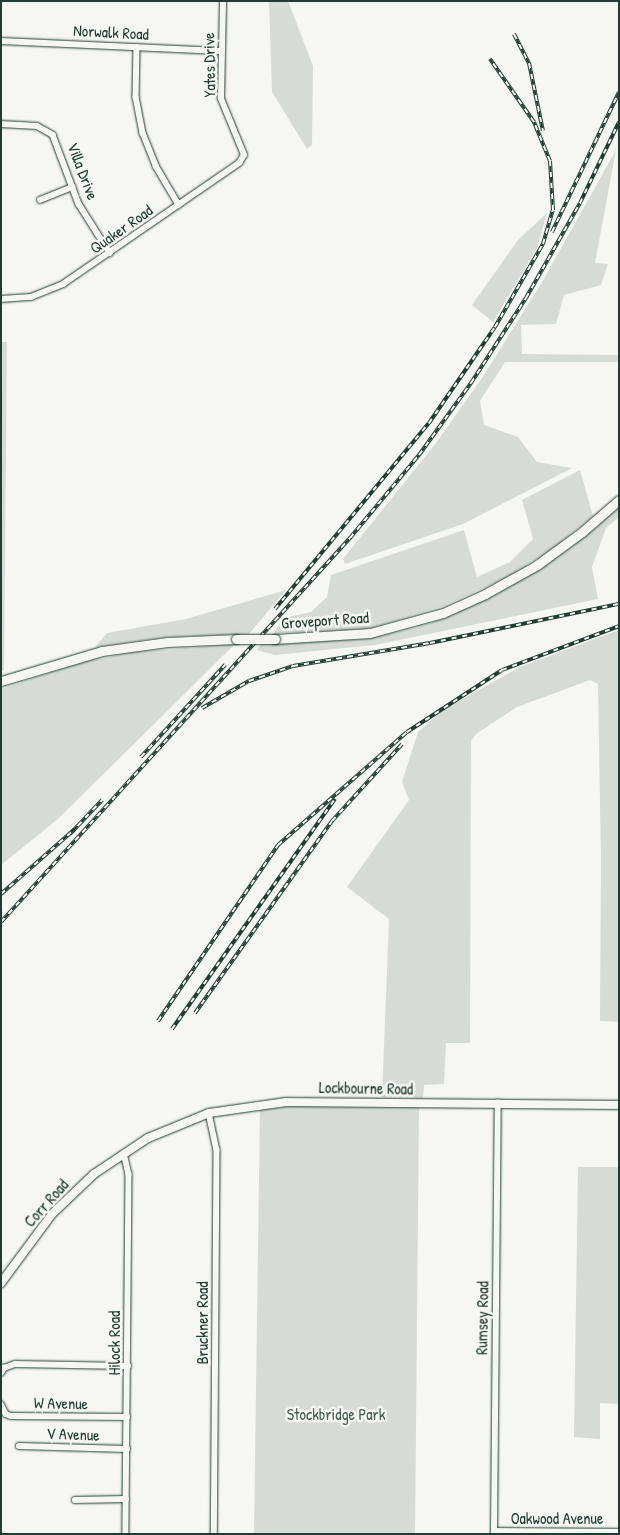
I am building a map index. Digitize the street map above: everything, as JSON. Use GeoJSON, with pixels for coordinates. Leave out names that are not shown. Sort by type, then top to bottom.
{"type":"FeatureCollection","features":[{"type":"Feature","properties":{"kind":"main road","name":"Groveport Road"},"geometry":{"type":"LineString","coordinates":[[1,681],[102,652],[167,642],[275,639],[370,633],[443,613],[485,594],[537,565],[582,532],[619,500]]}},
{"type":"Feature","properties":{"kind":"street","name":"Yates Drive"},"geometry":{"type":"LineString","coordinates":[[223,1],[220,51],[221,99],[244,155]]}},
{"type":"Feature","properties":{"kind":"street","name":"Norwalk Road"},"geometry":{"type":"LineString","coordinates":[[1,41],[220,51]]}},
{"type":"Feature","properties":{"kind":"street"},"geometry":{"type":"LineString","coordinates":[[137,47],[136,97],[143,133],[156,166],[179,204]]}},
{"type":"Feature","properties":{"kind":"street","name":"Villa Drive"},"geometry":{"type":"LineString","coordinates":[[1,124],[37,126],[53,135],[88,220],[110,253]]}},
{"type":"Feature","properties":{"kind":"street","name":"Quaker Road"},"geometry":{"type":"LineString","coordinates":[[1,299],[31,297],[51,290],[110,253],[239,163],[244,155]]}},
{"type":"Feature","properties":{"kind":"street"},"geometry":{"type":"LineString","coordinates":[[40,200],[73,187]]}},
{"type":"Feature","properties":{"kind":"street","name":"Lockbourne Road"},"geometry":{"type":"LineString","coordinates":[[124,1153],[161,1132],[209,1113],[286,1102],[619,1105]]}},
{"type":"Feature","properties":{"kind":"street","name":"Rumsey Road"},"geometry":{"type":"LineString","coordinates":[[494,1532],[498,1103]]}},
{"type":"Feature","properties":{"kind":"street","name":"Bruckner Road"},"geometry":{"type":"LineString","coordinates":[[209,1113],[217,1150],[214,1534]]}},
{"type":"Feature","properties":{"kind":"street","name":"Corr Road"},"geometry":{"type":"LineString","coordinates":[[1,1283],[60,1205],[94,1174],[124,1153]]}},
{"type":"Feature","properties":{"kind":"street","name":"Hilock Road"},"geometry":{"type":"LineString","coordinates":[[124,1153],[129,1174],[126,1534]]}},
{"type":"Feature","properties":{"kind":"street"},"geometry":{"type":"LineString","coordinates":[[1,1373],[4,1368],[16,1364],[128,1366]]}},
{"type":"Feature","properties":{"kind":"street","name":"W Avenue"},"geometry":{"type":"LineString","coordinates":[[1,1404],[6,1414],[11,1416],[127,1417]]}},
{"type":"Feature","properties":{"kind":"street","name":"V Avenue"},"geometry":{"type":"LineString","coordinates":[[19,1446],[127,1449]]}},
{"type":"Feature","properties":{"kind":"street"},"geometry":{"type":"LineString","coordinates":[[75,1500],[126,1499]]}},
{"type":"Feature","properties":{"kind":"street","name":"Oakwood Avenue"},"geometry":{"type":"LineString","coordinates":[[494,1532],[619,1532]]}},
{"type":"Feature","properties":{"kind":"green space"},"geometry":{"type":"Polygon","coordinates":[[[269,1],[288,1],[313,66],[312,145],[307,149],[272,92],[269,1]]]}},
{"type":"Feature","properties":{"kind":"green space"},"geometry":{"type":"Polygon","coordinates":[[[616,150],[595,263],[608,264],[601,285],[564,295],[556,324],[521,325],[522,354],[619,355],[619,362],[505,362],[480,401],[484,425],[518,437],[537,462],[572,468],[463,524],[345,564],[343,559],[436,443],[482,378],[541,284],[616,150]]]}},
{"type":"Feature","properties":{"kind":"green space"},"geometry":{"type":"Polygon","coordinates":[[[547,213],[537,248],[493,322],[472,305],[518,240],[547,213]]]}},
{"type":"Feature","properties":{"kind":"green space"},"geometry":{"type":"Polygon","coordinates":[[[1,342],[7,342],[4,670],[1,671],[1,342]]]}},
{"type":"Feature","properties":{"kind":"green space"},"geometry":{"type":"Polygon","coordinates":[[[580,470],[593,516],[556,546],[508,577],[444,606],[367,629],[274,633],[283,618],[311,612],[327,597],[331,575],[464,530],[477,577],[510,562],[533,539],[522,500],[580,470]]]}},
{"type":"Feature","properties":{"kind":"green space"},"geometry":{"type":"Polygon","coordinates":[[[619,505],[619,517],[606,528],[592,567],[598,599],[375,645],[275,655],[257,650],[261,644],[367,639],[416,628],[451,616],[548,564],[619,505]]]}},
{"type":"Feature","properties":{"kind":"green space"},"geometry":{"type":"Polygon","coordinates":[[[286,590],[249,634],[166,637],[95,647],[107,633],[186,619],[286,590]]]}},
{"type":"Feature","properties":{"kind":"green space"},"geometry":{"type":"Polygon","coordinates":[[[619,630],[619,1022],[600,1021],[601,860],[598,684],[590,680],[517,707],[476,734],[471,741],[470,1043],[446,1043],[444,1084],[424,1085],[423,1098],[382,1097],[389,919],[347,887],[409,800],[402,782],[418,732],[443,710],[520,667],[619,630]]]}},
{"type":"Feature","properties":{"kind":"green space"},"geometry":{"type":"Polygon","coordinates":[[[235,644],[59,818],[1,865],[1,689],[79,663],[136,652],[235,644]]]}},
{"type":"Feature","properties":{"kind":"green space","name":"Stockbridge Park"},"geometry":{"type":"Polygon","coordinates":[[[276,1105],[419,1107],[415,1534],[254,1534],[260,1107],[276,1105]]]}},
{"type":"Feature","properties":{"kind":"green space"},"geometry":{"type":"Polygon","coordinates":[[[578,1167],[619,1167],[619,1404],[600,1403],[600,1439],[574,1437],[578,1167]]]}},
{"type":"Feature","properties":{"kind":"railway"},"geometry":{"type":"LineString","coordinates":[[514,34],[529,63],[543,131]]}},
{"type":"Feature","properties":{"kind":"railway"},"geometry":{"type":"LineString","coordinates":[[275,609],[429,423],[495,327],[543,244],[553,210],[550,161],[534,122],[490,59]]}},
{"type":"Feature","properties":{"kind":"railway"},"geometry":{"type":"LineString","coordinates":[[552,232],[619,92]]}},
{"type":"Feature","properties":{"kind":"railway"},"geometry":{"type":"LineString","coordinates":[[1,922],[350,538],[419,455],[471,383],[526,298],[580,203],[619,122]]}},
{"type":"Feature","properties":{"kind":"railway"},"geometry":{"type":"LineString","coordinates":[[202,708],[249,681],[293,666],[430,643],[619,604]]}},
{"type":"Feature","properties":{"kind":"railway"},"geometry":{"type":"LineString","coordinates":[[158,1021],[278,845],[407,732],[502,670],[619,626]]}},
{"type":"Feature","properties":{"kind":"railway"},"geometry":{"type":"LineString","coordinates":[[141,757],[225,665]]}},
{"type":"Feature","properties":{"kind":"railway"},"geometry":{"type":"LineString","coordinates":[[195,1013],[332,821],[402,744]]}},
{"type":"Feature","properties":{"kind":"railway"},"geometry":{"type":"LineString","coordinates":[[172,1029],[335,799]]}},
{"type":"Feature","properties":{"kind":"railway"},"geometry":{"type":"LineString","coordinates":[[70,834],[102,800]]}},
{"type":"Feature","properties":{"kind":"railway"},"geometry":{"type":"LineString","coordinates":[[1,894],[75,829]]}}]}
